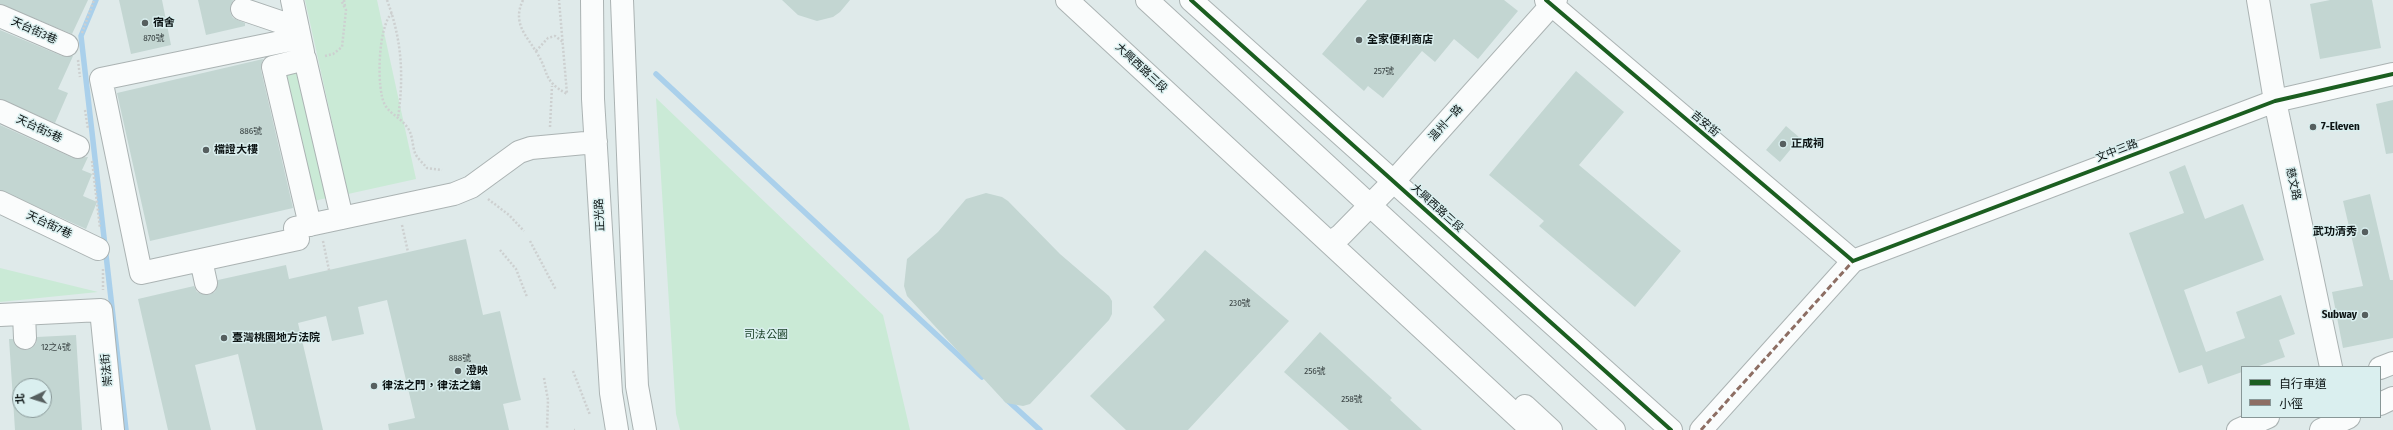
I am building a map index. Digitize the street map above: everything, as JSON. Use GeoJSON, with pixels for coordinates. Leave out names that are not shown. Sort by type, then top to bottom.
{"type":"FeatureCollection","features":[{"type":"Feature","properties":{"kind":"street"},"geometry":{"type":"LineString","coordinates":[[292,0],[342,218]]}},
{"type":"Feature","properties":{"kind":"street","name":"正光路"},"geometry":{"type":"LineString","coordinates":[[592,0],[596,142],[610,393],[617,430]]}},
{"type":"Feature","properties":{"kind":"street"},"geometry":{"type":"LineString","coordinates":[[622,0],[637,386],[645,430]]}},
{"type":"Feature","properties":{"kind":"street","name":"大興西路三段"},"geometry":{"type":"LineString","coordinates":[[1067,0],[1551,430]]}},
{"type":"Feature","properties":{"kind":"street","name":"大興西路三段"},"geometry":{"type":"LineString","coordinates":[[1090,0],[1532,430]]}},
{"type":"Feature","properties":{"kind":"street"},"geometry":{"type":"LineString","coordinates":[[1147,0],[1614,430]]}},
{"type":"Feature","properties":{"kind":"street","name":"大興西路三段"},"geometry":{"type":"LineString","coordinates":[[1191,0],[1671,430]]}},
{"type":"Feature","properties":{"kind":"street","name":"慈文路"},"geometry":{"type":"LineString","coordinates":[[2258,0],[2275,101],[2331,366]]}},
{"type":"Feature","properties":{"kind":"street","name":"溫州一路"},"geometry":{"type":"LineString","coordinates":[[1336,238],[1394,181],[1551,2]]}},
{"type":"Feature","properties":{"kind":"street","name":"吉安街"},"geometry":{"type":"LineString","coordinates":[[1551,2],[1853,261]]}},
{"type":"Feature","properties":{"kind":"street"},"geometry":{"type":"LineString","coordinates":[[242,10],[299,33]]}},
{"type":"Feature","properties":{"kind":"street","name":"天台街3巷"},"geometry":{"type":"LineString","coordinates":[[0,16],[67,45]]}},
{"type":"Feature","properties":{"kind":"street"},"geometry":{"type":"LineString","coordinates":[[299,33],[101,79],[141,272],[298,239],[296,228],[454,194],[471,187],[519,152],[531,148],[596,142]]}},
{"type":"Feature","properties":{"kind":"street"},"geometry":{"type":"LineString","coordinates":[[305,59],[273,67],[315,224]]}},
{"type":"Feature","properties":{"kind":"street","name":"文中三路"},"geometry":{"type":"LineString","coordinates":[[1853,261],[2275,101],[2393,74]]}},
{"type":"Feature","properties":{"kind":"street","name":"天台街5巷"},"geometry":{"type":"LineString","coordinates":[[0,111],[78,147]]}},
{"type":"Feature","properties":{"kind":"street","name":"天台街7巷"},"geometry":{"type":"LineString","coordinates":[[0,202],[98,249]]}},
{"type":"Feature","properties":{"kind":"street"},"geometry":{"type":"LineString","coordinates":[[201,260],[206,283]]}},
{"type":"Feature","properties":{"kind":"street"},"geometry":{"type":"LineString","coordinates":[[1701,430],[1853,261]]}},
{"type":"Feature","properties":{"kind":"street","name":"崇法街"},"geometry":{"type":"LineString","coordinates":[[24,314],[101,310],[113,430]]}},
{"type":"Feature","properties":{"kind":"street"},"geometry":{"type":"LineString","coordinates":[[0,315],[24,314],[25,338]]}},
{"type":"Feature","properties":{"kind":"street"},"geometry":{"type":"LineString","coordinates":[[2381,368],[2393,363]]}},
{"type":"Feature","properties":{"kind":"street"},"geometry":{"type":"LineString","coordinates":[[2381,404],[2393,398]]}},
{"type":"Feature","properties":{"kind":"street"},"geometry":{"type":"LineString","coordinates":[[2238,430],[2266,418]]}},
{"type":"Feature","properties":{"kind":"street"},"geometry":{"type":"LineString","coordinates":[[2321,430],[2347,418]]}},
{"type":"Feature","properties":{"kind":"path"},"geometry":{"type":"LineString","coordinates":[[341,0],[345,8]]}},
{"type":"Feature","properties":{"kind":"path"},"geometry":{"type":"LineString","coordinates":[[305,59],[333,54],[342,46],[345,8],[344,0]]}},
{"type":"Feature","properties":{"kind":"path"},"geometry":{"type":"LineString","coordinates":[[387,0],[392,13],[402,63],[398,118]]}},
{"type":"Feature","properties":{"kind":"path"},"geometry":{"type":"LineString","coordinates":[[523,0],[518,22],[522,32],[536,51],[552,86],[548,146]]}},
{"type":"Feature","properties":{"kind":"path"},"geometry":{"type":"LineString","coordinates":[[552,86],[567,94],[562,6],[559,0]]}},
{"type":"Feature","properties":{"kind":"path"},"geometry":{"type":"LineString","coordinates":[[562,6],[566,3]]}},
{"type":"Feature","properties":{"kind":"path"},"geometry":{"type":"LineString","coordinates":[[392,13],[386,19],[380,76],[384,104],[390,113],[408,127],[415,154],[427,168],[442,170]]}},
{"type":"Feature","properties":{"kind":"path"},"geometry":{"type":"LineString","coordinates":[[536,51],[548,38],[555,36],[564,42]]}},
{"type":"Feature","properties":{"kind":"path"},"geometry":{"type":"LineString","coordinates":[[471,187],[509,215],[524,231]]}},
{"type":"Feature","properties":{"kind":"path"},"geometry":{"type":"LineString","coordinates":[[398,206],[408,252]]}},
{"type":"Feature","properties":{"kind":"path"},"geometry":{"type":"LineString","coordinates":[[315,224],[329,270]]}},
{"type":"Feature","properties":{"kind":"path"},"geometry":{"type":"LineString","coordinates":[[530,241],[556,290]]}},
{"type":"Feature","properties":{"kind":"path"},"geometry":{"type":"LineString","coordinates":[[500,250],[516,269],[527,297]]}},
{"type":"Feature","properties":{"kind":"path"},"geometry":{"type":"LineString","coordinates":[[573,371],[590,415]]}},
{"type":"Feature","properties":{"kind":"path"},"geometry":{"type":"LineString","coordinates":[[544,378],[548,400],[547,428]]}},
{"type":"Feature","properties":{"kind":"green space"},"geometry":{"type":"Polygon","coordinates":[[[305,0],[377,0],[416,179],[348,194],[305,0]]]}},
{"type":"Feature","properties":{"kind":"green space"},"geometry":{"type":"Polygon","coordinates":[[[301,69],[331,197],[314,201],[284,73],[301,69]]]}},
{"type":"Feature","properties":{"kind":"green space","name":"司法公園"},"geometry":{"type":"Polygon","coordinates":[[[656,98],[883,315],[910,430],[680,430],[676,414],[656,98]]]}},
{"type":"Feature","properties":{"kind":"green space"},"geometry":{"type":"Polygon","coordinates":[[[0,268],[98,292],[0,302],[0,268]]]}},
{"type":"Feature","properties":{"kind":"building"},"geometry":{"type":"Polygon","coordinates":[[[0,0],[88,0],[72,34],[0,4],[0,0]]]}},
{"type":"Feature","properties":{"kind":"building","name":"宿舍"},"geometry":{"type":"Polygon","coordinates":[[[119,0],[162,0],[171,45],[131,54],[119,0]]]}},
{"type":"Feature","properties":{"kind":"building","name":"宿舍"},"geometry":{"type":"Polygon","coordinates":[[[198,0],[233,0],[230,12],[233,18],[245,23],[245,26],[206,35],[198,0]]]}},
{"type":"Feature","properties":{"kind":"building"},"geometry":{"type":"Polygon","coordinates":[[[782,0],[850,0],[840,12],[833,17],[817,21],[798,15],[782,0]]]}},
{"type":"Feature","properties":{"kind":"building"},"geometry":{"type":"Polygon","coordinates":[[[1367,0],[1504,0],[1518,11],[1478,59],[1454,39],[1435,62],[1422,51],[1383,98],[1368,86],[1364,91],[1322,54],[1367,0]]]}},
{"type":"Feature","properties":{"kind":"building"},"geometry":{"type":"Polygon","coordinates":[[[2330,0],[2372,0],[2381,48],[2320,59],[2310,4],[2330,0]]]}},
{"type":"Feature","properties":{"kind":"building"},"geometry":{"type":"Polygon","coordinates":[[[0,30],[62,56],[73,56],[58,89],[68,93],[55,123],[0,99],[0,30]]]}},
{"type":"Feature","properties":{"kind":"building","name":"檔證大樓"},"geometry":{"type":"Polygon","coordinates":[[[263,59],[261,70],[293,208],[150,241],[117,93],[263,59]]]}},
{"type":"Feature","properties":{"kind":"building"},"geometry":{"type":"Polygon","coordinates":[[[1576,71],[1624,112],[1579,165],[1681,251],[1635,307],[1539,226],[1544,221],[1489,175],[1576,71]]]}},
{"type":"Feature","properties":{"kind":"building"},"geometry":{"type":"Polygon","coordinates":[[[2393,100],[2393,153],[2386,154],[2376,104],[2393,100]]]}},
{"type":"Feature","properties":{"kind":"building"},"geometry":{"type":"Polygon","coordinates":[[[0,125],[73,158],[88,157],[82,170],[92,174],[83,196],[97,202],[86,229],[0,190],[0,125]]]}},
{"type":"Feature","properties":{"kind":"building","name":"正成祠"},"geometry":{"type":"Polygon","coordinates":[[[1786,126],[1800,138],[1780,162],[1766,150],[1786,126]]]}},
{"type":"Feature","properties":{"kind":"building"},"geometry":{"type":"Polygon","coordinates":[[[2185,165],[2205,219],[2243,204],[2264,260],[2184,290],[2206,352],[2245,338],[2236,312],[2281,295],[2295,334],[2279,340],[2285,357],[2259,366],[2241,366],[2241,372],[2208,384],[2202,365],[2179,373],[2129,233],[2184,213],[2169,172],[2185,165]]]}},
{"type":"Feature","properties":{"kind":"building"},"geometry":{"type":"Polygon","coordinates":[[[986,193],[1002,197],[1008,201],[1060,254],[1109,296],[1112,301],[1112,314],[1109,320],[1030,404],[1023,406],[1006,403],[907,296],[904,286],[907,259],[938,232],[966,199],[986,193]]]}},
{"type":"Feature","properties":{"kind":"building"},"geometry":{"type":"Polygon","coordinates":[[[2370,194],[2390,280],[2393,280],[2393,338],[2343,348],[2332,292],[2363,286],[2343,201],[2370,194]]]}},
{"type":"Feature","properties":{"kind":"building","name":"臺灣桃園地方法院"},"geometry":{"type":"Polygon","coordinates":[[[466,239],[483,315],[500,311],[521,400],[503,404],[509,430],[389,430],[388,424],[415,418],[387,300],[358,307],[364,334],[332,341],[326,316],[298,323],[323,430],[256,430],[238,354],[195,365],[211,430],[168,430],[138,299],[194,286],[197,292],[208,295],[215,292],[218,280],[286,265],[289,279],[466,239]]]}},
{"type":"Feature","properties":{"kind":"building"},"geometry":{"type":"Polygon","coordinates":[[[1205,250],[1289,321],[1188,430],[1126,430],[1090,396],[1165,320],[1153,307],[1205,250]]]}},
{"type":"Feature","properties":{"kind":"building"},"geometry":{"type":"Polygon","coordinates":[[[1320,332],[1392,398],[1390,400],[1422,430],[1349,430],[1284,372],[1320,332]]]}},
{"type":"Feature","properties":{"kind":"building"},"geometry":{"type":"Polygon","coordinates":[[[76,335],[82,430],[15,430],[14,418],[52,418],[52,378],[12,378],[12,384],[9,339],[13,339],[19,349],[26,350],[36,344],[37,337],[76,335]]]}},
{"type":"Feature","properties":{"kind":"waterway"},"geometry":{"type":"LineString","coordinates":[[96,0],[81,36],[126,430]]}},
{"type":"Feature","properties":{"kind":"waterway"},"geometry":{"type":"LineString","coordinates":[[656,74],[982,377]]}},
{"type":"Feature","properties":{"kind":"waterway"},"geometry":{"type":"LineString","coordinates":[[1006,399],[1040,430]]}},
{"type":"Feature","properties":{"kind":"marked path"},"geometry":{"type":"LineString","coordinates":[[1701,430],[1853,261]]}},
{"type":"Feature","properties":{"kind":"cycle path"},"geometry":{"type":"LineString","coordinates":[[1191,0],[1671,430]]}},
{"type":"Feature","properties":{"kind":"cycle path"},"geometry":{"type":"LineString","coordinates":[[1546,0],[1853,261],[2275,101],[2393,74]]}},
{"type":"Feature","properties":{"kind":"place","name":"宿舍"},"geometry":{"type":"Point","coordinates":[145,23]}},
{"type":"Feature","properties":{"kind":"place","name":"全家便利商店"},"geometry":{"type":"Point","coordinates":[1359,40]}},
{"type":"Feature","properties":{"kind":"place","name":"7-Eleven"},"geometry":{"type":"Point","coordinates":[2313,127]}},
{"type":"Feature","properties":{"kind":"place","name":"正成祠"},"geometry":{"type":"Point","coordinates":[1783,144]}},
{"type":"Feature","properties":{"kind":"place","name":"檔證大樓"},"geometry":{"type":"Point","coordinates":[206,150]}},
{"type":"Feature","properties":{"kind":"place","name":"武功清秀"},"geometry":{"type":"Point","coordinates":[2365,232]}},
{"type":"Feature","properties":{"kind":"place","name":"Subway"},"geometry":{"type":"Point","coordinates":[2365,315]}},
{"type":"Feature","properties":{"kind":"place","name":"臺灣桃園地方法院"},"geometry":{"type":"Point","coordinates":[224,338]}},
{"type":"Feature","properties":{"kind":"place","name":"澄映"},"geometry":{"type":"Point","coordinates":[458,371]}},
{"type":"Feature","properties":{"kind":"place","name":"律法之門，律法之鑰"},"geometry":{"type":"Point","coordinates":[374,386]}}]}
